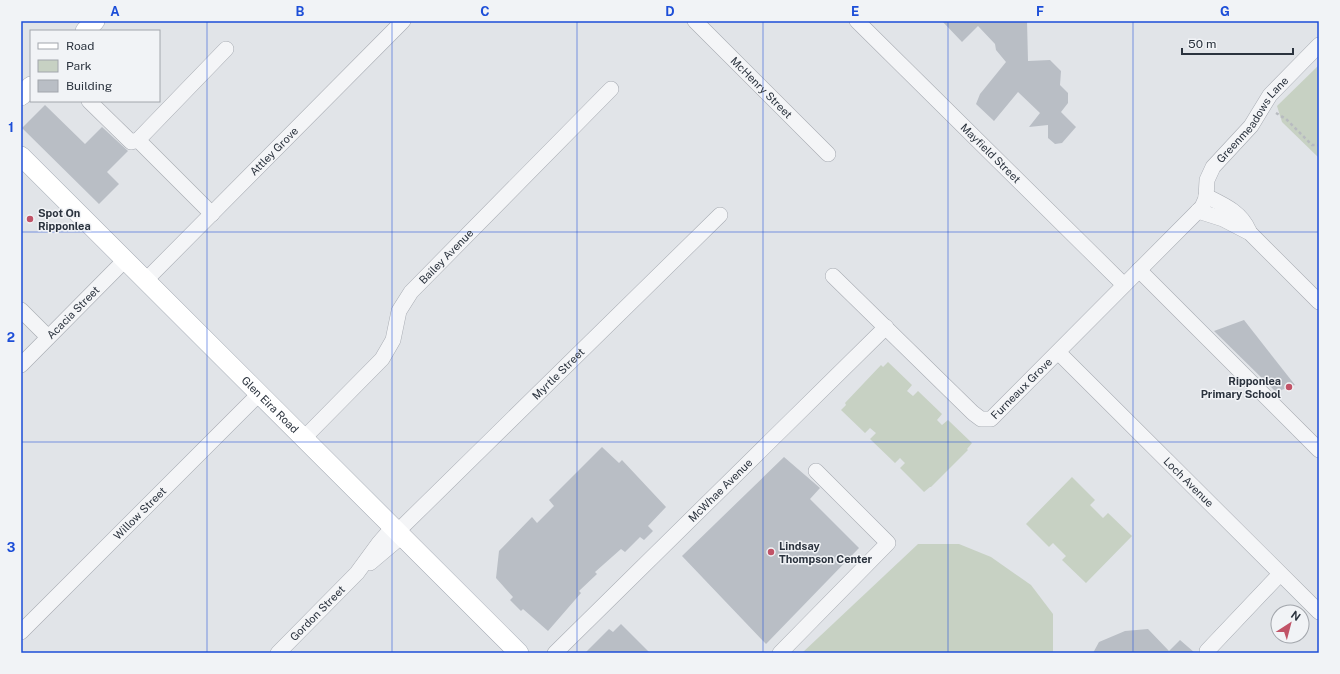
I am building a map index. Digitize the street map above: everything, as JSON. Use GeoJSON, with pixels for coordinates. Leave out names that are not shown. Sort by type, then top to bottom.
{"type":"FeatureCollection","features":[{"type":"Feature","properties":{"kind":"main road"},"geometry":{"type":"LineString","coordinates":[[86,30],[95,21]]}},
{"type":"Feature","properties":{"kind":"main road"},"geometry":{"type":"LineString","coordinates":[[21,96],[30,87]]}},
{"type":"Feature","properties":{"kind":"main road","name":"Glen Eira Road"},"geometry":{"type":"LineString","coordinates":[[21,156],[519,653]]}},
{"type":"Feature","properties":{"kind":"street","name":"Attley Grove"},"geometry":{"type":"LineString","coordinates":[[145,280],[403,21]]}},
{"type":"Feature","properties":{"kind":"street","name":"McHenry Street"},"geometry":{"type":"LineString","coordinates":[[695,21],[828,154]]}},
{"type":"Feature","properties":{"kind":"street","name":"Mayfield Street"},"geometry":{"type":"LineString","coordinates":[[857,21],[1124,285]]}},
{"type":"Feature","properties":{"kind":"street","name":"Greenmeadows Lane"},"geometry":{"type":"LineString","coordinates":[[1203,203],[1205,184],[1213,167],[1251,126],[1270,95],[1319,45]]}},
{"type":"Feature","properties":{"kind":"street"},"geometry":{"type":"LineString","coordinates":[[89,102],[131,142],[138,140],[226,49]]}},
{"type":"Feature","properties":{"kind":"street","name":"Bailey Avenue"},"geometry":{"type":"LineString","coordinates":[[304,438],[386,354],[393,340],[399,311],[411,292],[611,89]]}},
{"type":"Feature","properties":{"kind":"street"},"geometry":{"type":"LineString","coordinates":[[138,140],[212,214]]}},
{"type":"Feature","properties":{"kind":"street"},"geometry":{"type":"LineString","coordinates":[[1203,203],[1239,215],[1244,220],[1250,233],[1319,302]]}},
{"type":"Feature","properties":{"kind":"street","name":"Furneaux Grove"},"geometry":{"type":"LineString","coordinates":[[833,276],[973,413],[984,420],[995,417],[1203,203]]}},
{"type":"Feature","properties":{"kind":"street","name":"Myrtle Street"},"geometry":{"type":"LineString","coordinates":[[397,532],[720,215]]}},
{"type":"Feature","properties":{"kind":"street","name":"Acacia Street"},"geometry":{"type":"LineString","coordinates":[[21,365],[125,260]]}},
{"type":"Feature","properties":{"kind":"street"},"geometry":{"type":"LineString","coordinates":[[1139,270],[1319,450]]}},
{"type":"Feature","properties":{"kind":"street"},"geometry":{"type":"LineString","coordinates":[[21,310],[48,338]]}},
{"type":"Feature","properties":{"kind":"street","name":"McWhae Avenue"},"geometry":{"type":"LineString","coordinates":[[554,653],[886,327]]}},
{"type":"Feature","properties":{"kind":"street","name":"Loch Avenue"},"geometry":{"type":"LineString","coordinates":[[1059,352],[1319,612]]}},
{"type":"Feature","properties":{"kind":"street","name":"Willow Street"},"geometry":{"type":"LineString","coordinates":[[21,632],[259,394]]}},
{"type":"Feature","properties":{"kind":"street"},"geometry":{"type":"LineString","coordinates":[[780,653],[888,543],[816,471]]}},
{"type":"Feature","properties":{"kind":"street","name":"Gordon Street"},"geometry":{"type":"LineString","coordinates":[[278,653],[356,573],[384,553],[397,532]]}},
{"type":"Feature","properties":{"kind":"street"},"geometry":{"type":"LineString","coordinates":[[1207,652],[1280,574]]}},
{"type":"Feature","properties":{"kind":"path"},"geometry":{"type":"LineString","coordinates":[[1263,105],[1286,119],[1312,145],[1319,145]]}},
{"type":"Feature","properties":{"kind":"green space"},"geometry":{"type":"Polygon","coordinates":[[[1319,65],[1319,158],[1282,122],[1277,106],[1319,65]]]}},
{"type":"Feature","properties":{"kind":"green space"},"geometry":{"type":"Polygon","coordinates":[[[888,362],[912,385],[907,391],[913,396],[918,391],[942,414],[937,420],[942,425],[948,420],[972,443],[967,449],[968,450],[931,487],[924,492],[900,468],[905,463],[900,458],[895,463],[870,439],[876,433],[870,428],[865,433],[841,410],[846,405],[845,403],[881,365],[883,367],[888,362]]]}},
{"type":"Feature","properties":{"kind":"green space"},"geometry":{"type":"Polygon","coordinates":[[[1072,477],[1095,500],[1090,505],[1103,518],[1108,513],[1132,536],[1086,583],[1062,560],[1066,556],[1053,543],[1049,547],[1026,524],[1072,477]]]}},
{"type":"Feature","properties":{"kind":"green space"},"geometry":{"type":"Polygon","coordinates":[[[918,544],[959,544],[991,557],[1031,585],[1053,614],[1053,653],[802,653],[918,544]]]}},
{"type":"Feature","properties":{"kind":"building"},"geometry":{"type":"Polygon","coordinates":[[[942,21],[1027,21],[1028,61],[1050,60],[1061,71],[1060,85],[1068,93],[1068,103],[1061,112],[1076,127],[1062,143],[1055,144],[1048,138],[1048,125],[1029,127],[1040,113],[1018,92],[994,121],[976,104],[980,94],[1006,62],[996,50],[995,44],[978,26],[962,42],[942,21]]]}},
{"type":"Feature","properties":{"kind":"building"},"geometry":{"type":"Polygon","coordinates":[[[45,105],[85,144],[102,127],[128,151],[107,172],[119,184],[99,204],[22,128],[45,105]]]}},
{"type":"Feature","properties":{"kind":"building"},"geometry":{"type":"Polygon","coordinates":[[[1244,320],[1295,385],[1276,392],[1214,331],[1244,320]]]}},
{"type":"Feature","properties":{"kind":"building"},"geometry":{"type":"Polygon","coordinates":[[[602,447],[619,463],[622,460],[666,507],[648,526],[653,531],[644,540],[640,537],[625,552],[621,549],[595,572],[597,574],[579,591],[581,593],[548,631],[523,609],[521,611],[510,600],[513,597],[496,578],[499,551],[532,517],[537,523],[554,506],[549,500],[602,447]]]}},
{"type":"Feature","properties":{"kind":"building","name":"Lindsay Thompson Center"},"geometry":{"type":"Polygon","coordinates":[[[784,457],[820,488],[810,499],[859,548],[766,644],[682,556],[784,457]]]}},
{"type":"Feature","properties":{"kind":"building"},"geometry":{"type":"Polygon","coordinates":[[[621,624],[650,653],[585,653],[609,629],[613,632],[621,624]]]}},
{"type":"Feature","properties":{"kind":"building"},"geometry":{"type":"Polygon","coordinates":[[[1148,629],[1169,651],[1180,640],[1195,653],[1093,653],[1099,642],[1125,631],[1148,629]]]}},
{"type":"Feature","properties":{"kind":"place","name":"Spot On Ripponlea"},"geometry":{"type":"Point","coordinates":[30,219]}},
{"type":"Feature","properties":{"kind":"place","name":"Ripponlea Primary School"},"geometry":{"type":"Point","coordinates":[1289,387]}},
{"type":"Feature","properties":{"kind":"place","name":"Lindsay Thompson Center"},"geometry":{"type":"Point","coordinates":[771,552]}}]}
